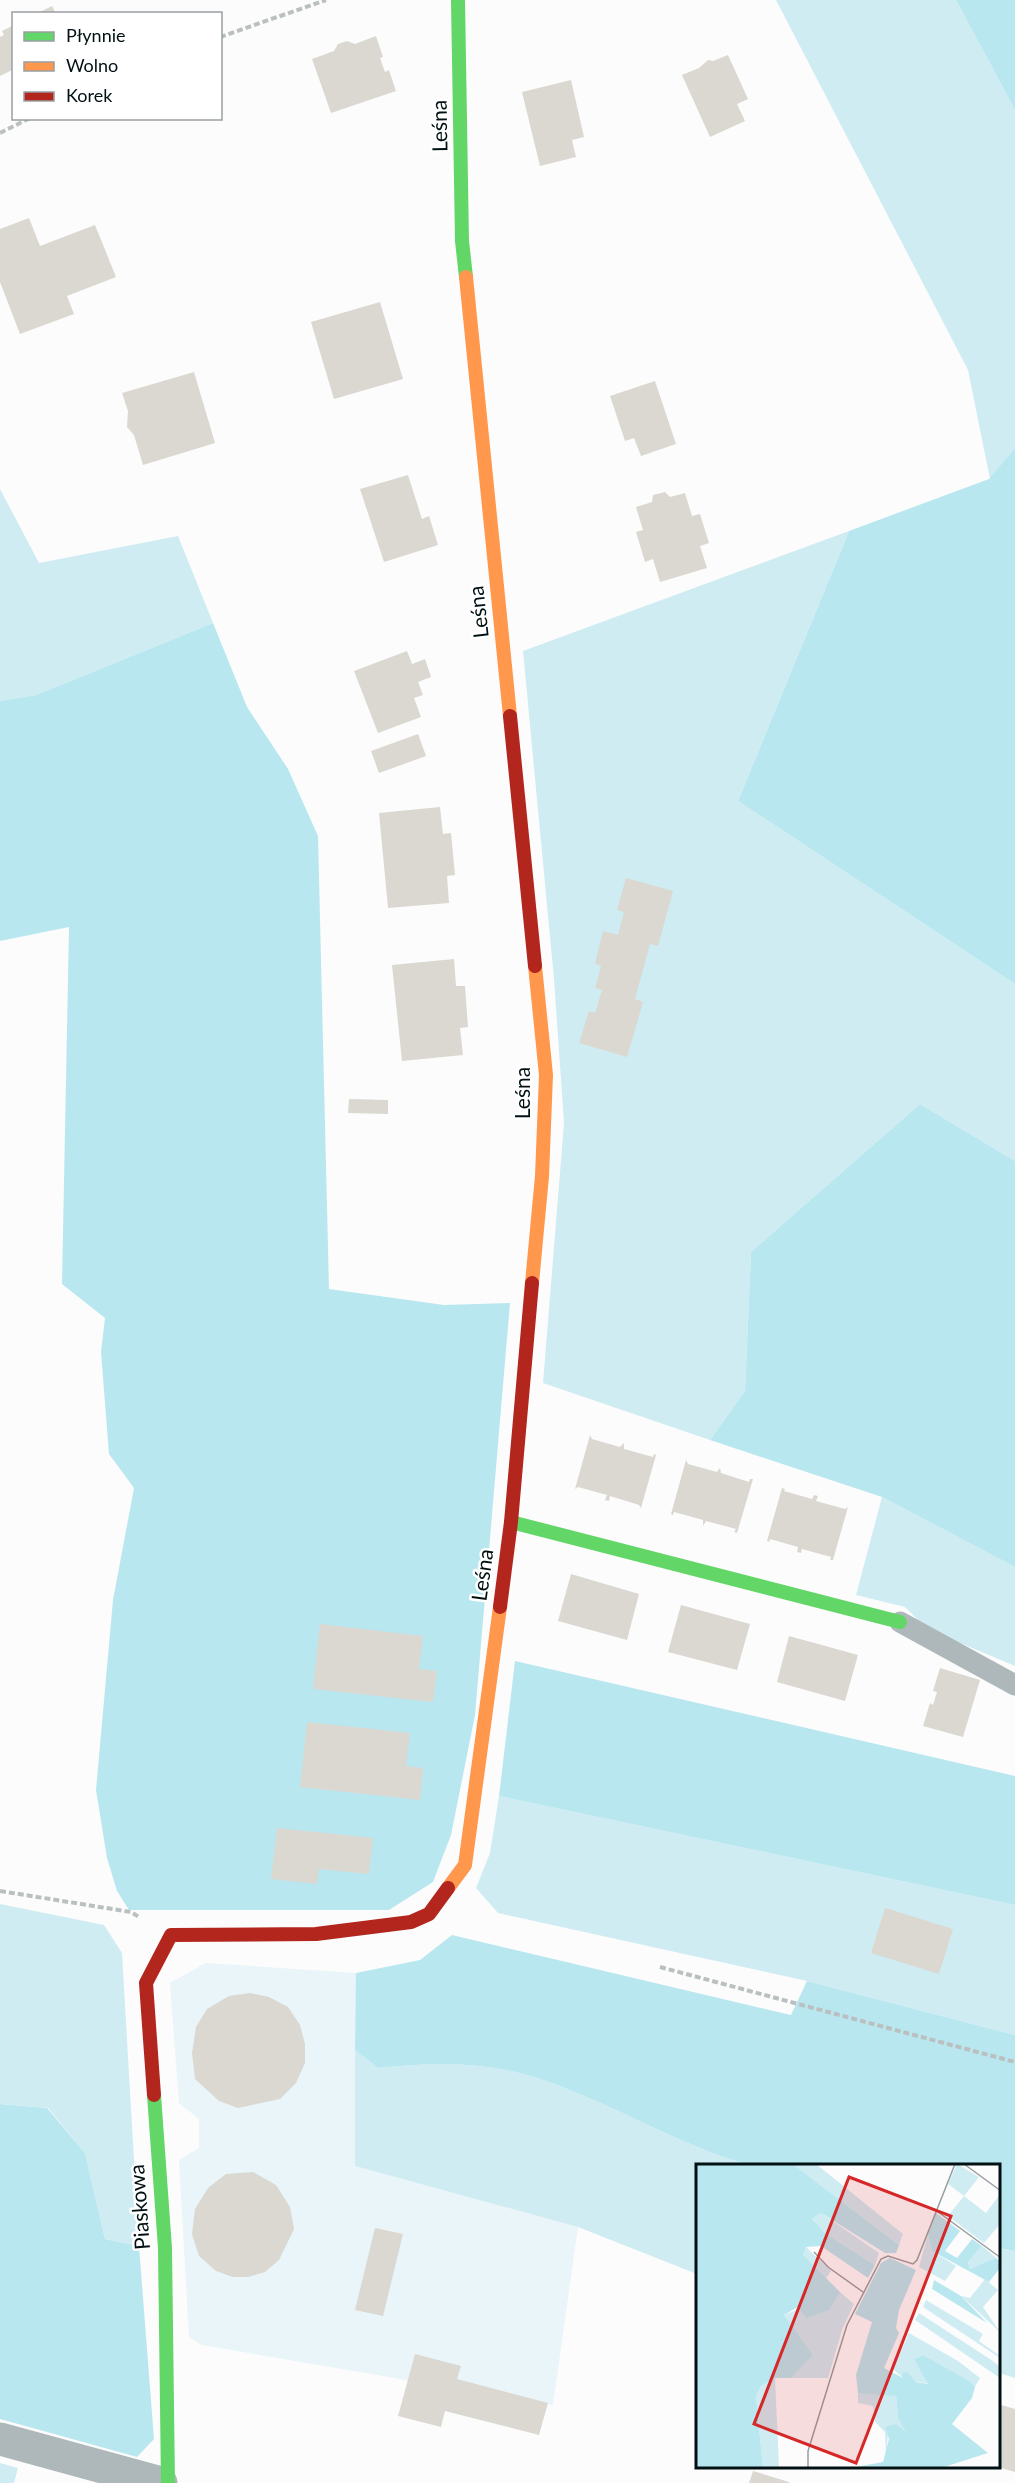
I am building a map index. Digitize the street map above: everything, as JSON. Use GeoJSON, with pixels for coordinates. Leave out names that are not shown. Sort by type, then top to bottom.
{"type":"FeatureCollection","features":[{"type":"Feature","properties":{"kind":"street","name":"Leśna"},"geometry":{"type":"LineString","coordinates":[[171,1935],[316,1934],[411,1922],[429,1914],[465,1865],[511,1522],[543,1176],[546,1075],[462,241],[458,0]]}},
{"type":"Feature","properties":{"kind":"street"},"geometry":{"type":"LineString","coordinates":[[511,1522],[900,1622]]}},
{"type":"Feature","properties":{"kind":"street","name":"Piaskowa"},"geometry":{"type":"LineString","coordinates":[[168,2483],[165,2248],[146,1983],[171,1935]]}},
{"type":"Feature","properties":{"kind":"street"},"geometry":{"type":"LineString","coordinates":[[0,2439],[161,2483]]}},
{"type":"Feature","properties":{"kind":"lane"},"geometry":{"type":"LineString","coordinates":[[900,1622],[1015,1685]]}},
{"type":"Feature","properties":{"kind":"path"},"geometry":{"type":"LineString","coordinates":[[222,36],[326,0]]}},
{"type":"Feature","properties":{"kind":"path"},"geometry":{"type":"LineString","coordinates":[[0,133],[26,120]]}},
{"type":"Feature","properties":{"kind":"path"},"geometry":{"type":"LineString","coordinates":[[0,1891],[130,1912],[171,1935]]}},
{"type":"Feature","properties":{"kind":"path"},"geometry":{"type":"LineString","coordinates":[[660,1967],[1015,2062]]}},
{"type":"Feature","properties":{"kind":"shaded area"},"geometry":{"type":"Polygon","coordinates":[[[776,0],[956,0],[1015,110],[1015,448],[990,479],[968,370],[776,0]]]}},
{"type":"Feature","properties":{"kind":"shaded area"},"geometry":{"type":"Polygon","coordinates":[[[956,0],[1015,0],[1015,110],[956,0]]]}},
{"type":"Feature","properties":{"kind":"shaded area"},"geometry":{"type":"Polygon","coordinates":[[[1015,448],[1015,984],[738,801],[849,531],[989,479],[1015,448]]]}},
{"type":"Feature","properties":{"kind":"shaded area"},"geometry":{"type":"Polygon","coordinates":[[[0,489],[39,563],[178,536],[213,623],[36,695],[0,701],[0,489]]]}},
{"type":"Feature","properties":{"kind":"shaded area"},"geometry":{"type":"Polygon","coordinates":[[[849,531],[738,801],[1015,984],[1015,1161],[920,1104],[751,1252],[745,1391],[710,1440],[543,1383],[564,1123],[554,979],[523,651],[849,531]]]}},
{"type":"Feature","properties":{"kind":"shaded area"},"geometry":{"type":"Polygon","coordinates":[[[213,623],[247,707],[288,769],[318,836],[329,1289],[444,1305],[510,1303],[475,1715],[451,1835],[433,1882],[389,1910],[129,1910],[117,1891],[107,1858],[96,1790],[113,1600],[134,1488],[109,1454],[101,1352],[105,1318],[62,1284],[69,927],[0,941],[0,701],[36,695],[213,623]]]}},
{"type":"Feature","properties":{"kind":"shaded area"},"geometry":{"type":"Polygon","coordinates":[[[920,1104],[1015,1161],[1015,1567],[882,1497],[710,1440],[745,1391],[751,1252],[920,1104]]]}},
{"type":"Feature","properties":{"kind":"shaded area"},"geometry":{"type":"Polygon","coordinates":[[[882,1497],[1015,1567],[1015,1666],[927,1629],[905,1607],[856,1595],[882,1497]]]}},
{"type":"Feature","properties":{"kind":"shaded area"},"geometry":{"type":"Polygon","coordinates":[[[515,1661],[1015,1776],[1015,1905],[499,1796],[515,1661]]]}},
{"type":"Feature","properties":{"kind":"shaded area"},"geometry":{"type":"Polygon","coordinates":[[[499,1796],[1015,1905],[1015,2035],[807,1981],[498,1913],[476,1888],[490,1853],[499,1796]]]}},
{"type":"Feature","properties":{"kind":"shaded area"},"geometry":{"type":"Polygon","coordinates":[[[0,1904],[104,1925],[122,1953],[139,2246],[105,2239],[85,2153],[48,2108],[0,2104],[0,1904]]]}},
{"type":"Feature","properties":{"kind":"shaded area"},"geometry":{"type":"Polygon","coordinates":[[[452,1935],[791,2015],[807,1981],[1015,2035],[1015,2251],[1000,2248],[1000,2164],[746,2164],[697,2147],[597,2101],[525,2074],[483,2067],[441,2064],[378,2068],[355,2050],[356,1973],[420,1960],[452,1935]]]}},
{"type":"Feature","properties":{"kind":"shaded area"},"geometry":{"type":"Polygon","coordinates":[[[206,1963],[356,1973],[355,2166],[578,2227],[553,2405],[202,2345],[189,2337],[179,2160],[199,2148],[199,2119],[179,2103],[170,1983],[206,1963]]]}},
{"type":"Feature","properties":{"kind":"shaded area"},"geometry":{"type":"Polygon","coordinates":[[[355,2050],[378,2068],[441,2064],[483,2067],[525,2074],[597,2101],[697,2147],[746,2164],[696,2164],[696,2274],[578,2227],[355,2166],[355,2050]]]}},
{"type":"Feature","properties":{"kind":"shaded area"},"geometry":{"type":"Polygon","coordinates":[[[0,2104],[47,2108],[85,2153],[105,2239],[139,2246],[154,2439],[137,2457],[0,2419],[0,2104]]]}},
{"type":"Feature","properties":{"kind":"shaded area"},"geometry":{"type":"Polygon","coordinates":[[[1000,2248],[1015,2251],[1015,2378],[1000,2373],[1000,2248]]]}},
{"type":"Feature","properties":{"kind":"shaded area"},"geometry":{"type":"Polygon","coordinates":[[[0,2463],[18,2468],[14,2483],[0,2483],[0,2463]]]}},
{"type":"Feature","properties":{"kind":"building"},"geometry":{"type":"Polygon","coordinates":[[[52,6],[55,12],[40,12],[52,6]]]}},
{"type":"Feature","properties":{"kind":"building"},"geometry":{"type":"Polygon","coordinates":[[[12,26],[12,70],[0,76],[0,37],[4,35],[2,31],[12,26]]]}},
{"type":"Feature","properties":{"kind":"building"},"geometry":{"type":"Polygon","coordinates":[[[376,36],[385,72],[389,70],[396,91],[331,113],[312,59],[334,51],[338,44],[347,41],[355,44],[376,36]]]}},
{"type":"Feature","properties":{"kind":"building"},"geometry":{"type":"Polygon","coordinates":[[[728,55],[748,99],[737,104],[745,121],[710,137],[682,75],[699,68],[708,60],[713,61],[728,55]]]}},
{"type":"Feature","properties":{"kind":"building"},"geometry":{"type":"Polygon","coordinates":[[[571,80],[584,137],[572,140],[576,157],[540,166],[522,92],[571,80]]]}},
{"type":"Feature","properties":{"kind":"building"},"geometry":{"type":"Polygon","coordinates":[[[29,218],[40,246],[95,225],[116,277],[67,296],[74,314],[20,334],[0,282],[0,229],[29,218]]]}},
{"type":"Feature","properties":{"kind":"building"},"geometry":{"type":"Polygon","coordinates":[[[380,302],[403,379],[334,399],[311,322],[380,302]]]}},
{"type":"Feature","properties":{"kind":"building"},"geometry":{"type":"Polygon","coordinates":[[[194,372],[215,443],[143,465],[134,435],[127,427],[128,411],[122,393],[194,372]]]}},
{"type":"Feature","properties":{"kind":"building"},"geometry":{"type":"Polygon","coordinates":[[[655,381],[676,444],[641,456],[634,438],[625,441],[610,396],[655,381]]]}},
{"type":"Feature","properties":{"kind":"building"},"geometry":{"type":"Polygon","coordinates":[[[408,475],[422,519],[429,516],[438,545],[384,562],[360,489],[408,475]]]}},
{"type":"Feature","properties":{"kind":"building"},"geometry":{"type":"Polygon","coordinates":[[[665,492],[670,497],[685,493],[692,516],[700,514],[709,543],[700,546],[707,568],[660,582],[653,559],[645,562],[636,532],[643,530],[636,507],[652,502],[653,495],[665,492]]]}},
{"type":"Feature","properties":{"kind":"building"},"geometry":{"type":"Polygon","coordinates":[[[407,651],[412,664],[425,659],[431,677],[418,682],[423,695],[414,698],[421,717],[378,733],[354,671],[407,651]]]}},
{"type":"Feature","properties":{"kind":"building"},"geometry":{"type":"Polygon","coordinates":[[[418,734],[426,756],[379,773],[371,751],[418,734]]]}},
{"type":"Feature","properties":{"kind":"building"},"geometry":{"type":"Polygon","coordinates":[[[440,807],[443,834],[451,833],[455,875],[447,876],[449,903],[388,908],[379,813],[440,807]]]}},
{"type":"Feature","properties":{"kind":"building"},"geometry":{"type":"Polygon","coordinates":[[[626,878],[673,891],[658,946],[650,944],[635,999],[643,1002],[627,1057],[579,1043],[589,1011],[595,1013],[602,990],[595,988],[601,966],[595,964],[603,931],[618,935],[624,912],[617,910],[626,878]]]}},
{"type":"Feature","properties":{"kind":"building"},"geometry":{"type":"Polygon","coordinates":[[[454,959],[456,986],[465,986],[468,1027],[460,1028],[463,1055],[402,1061],[392,965],[454,959]]]}},
{"type":"Feature","properties":{"kind":"building"},"geometry":{"type":"Polygon","coordinates":[[[349,1099],[388,1100],[388,1114],[348,1113],[349,1099]]]}},
{"type":"Feature","properties":{"kind":"building"},"geometry":{"type":"Polygon","coordinates":[[[590,1435],[592,1439],[620,1447],[624,1443],[624,1449],[653,1457],[654,1454],[656,1455],[641,1508],[639,1505],[610,1496],[609,1501],[605,1500],[607,1495],[578,1487],[575,1489],[590,1435]]]}},
{"type":"Feature","properties":{"kind":"building"},"geometry":{"type":"Polygon","coordinates":[[[686,1460],[688,1464],[717,1472],[720,1468],[721,1473],[749,1482],[753,1479],[737,1533],[734,1532],[736,1529],[706,1521],[703,1526],[703,1520],[674,1512],[673,1515],[671,1514],[686,1460]]]}},
{"type":"Feature","properties":{"kind":"building"},"geometry":{"type":"Polygon","coordinates":[[[782,1488],[785,1489],[784,1491],[812,1499],[814,1495],[818,1496],[816,1501],[845,1509],[848,1507],[833,1560],[830,1560],[831,1557],[802,1549],[801,1553],[797,1552],[798,1547],[770,1539],[769,1542],[767,1541],[782,1488]]]}},
{"type":"Feature","properties":{"kind":"building"},"geometry":{"type":"Polygon","coordinates":[[[571,1574],[639,1594],[627,1640],[558,1621],[571,1574]]]}},
{"type":"Feature","properties":{"kind":"building"},"geometry":{"type":"Polygon","coordinates":[[[681,1605],[750,1624],[737,1670],[668,1652],[681,1605]]]}},
{"type":"Feature","properties":{"kind":"building"},"geometry":{"type":"Polygon","coordinates":[[[320,1624],[423,1636],[419,1669],[437,1671],[433,1702],[313,1689],[320,1624]]]}},
{"type":"Feature","properties":{"kind":"building"},"geometry":{"type":"Polygon","coordinates":[[[789,1636],[858,1655],[845,1701],[777,1682],[789,1636]]]}},
{"type":"Feature","properties":{"kind":"building"},"geometry":{"type":"Polygon","coordinates":[[[940,1668],[980,1680],[963,1737],[923,1726],[930,1703],[933,1705],[937,1692],[933,1691],[940,1668]]]}},
{"type":"Feature","properties":{"kind":"building"},"geometry":{"type":"Polygon","coordinates":[[[307,1722],[410,1733],[406,1766],[423,1768],[420,1800],[300,1787],[307,1722]]]}},
{"type":"Feature","properties":{"kind":"building"},"geometry":{"type":"Polygon","coordinates":[[[277,1828],[373,1838],[369,1874],[319,1869],[317,1884],[271,1879],[277,1828]]]}},
{"type":"Feature","properties":{"kind":"building"},"geometry":{"type":"Polygon","coordinates":[[[885,1908],[953,1929],[939,1974],[871,1953],[885,1908]]]}},
{"type":"Feature","properties":{"kind":"building"},"geometry":{"type":"Polygon","coordinates":[[[250,1993],[269,1997],[288,2007],[300,2025],[305,2044],[305,2063],[296,2083],[280,2099],[238,2108],[219,2101],[195,2079],[192,2053],[196,2027],[207,2009],[229,1996],[250,1993]]]}},
{"type":"Feature","properties":{"kind":"building"},"geometry":{"type":"Polygon","coordinates":[[[253,2172],[276,2185],[290,2207],[294,2229],[279,2260],[265,2272],[248,2277],[233,2277],[216,2271],[199,2256],[192,2234],[195,2209],[208,2188],[226,2174],[253,2172]]]}},
{"type":"Feature","properties":{"kind":"building"},"geometry":{"type":"Polygon","coordinates":[[[375,2228],[403,2234],[383,2316],[355,2310],[375,2228]]]}},
{"type":"Feature","properties":{"kind":"building"},"geometry":{"type":"Polygon","coordinates":[[[415,2354],[461,2366],[457,2379],[548,2403],[539,2435],[445,2411],[441,2427],[398,2416],[415,2354]]]}},
{"type":"Feature","properties":{"kind":"building"},"geometry":{"type":"Polygon","coordinates":[[[1000,2405],[1015,2409],[1015,2472],[1000,2468],[1000,2405]]]}},
{"type":"Feature","properties":{"kind":"building"},"geometry":{"type":"Polygon","coordinates":[[[753,2471],[789,2482],[789,2483],[749,2483],[753,2471]]]}},
{"type":"Feature","properties":{"kind":"traffic: fast"},"geometry":{"type":"LineString","coordinates":[[458,0],[462,241],[466,277]]}},
{"type":"Feature","properties":{"kind":"traffic: fast"},"geometry":{"type":"LineString","coordinates":[[511,1522],[900,1622]]}},
{"type":"Feature","properties":{"kind":"traffic: fast"},"geometry":{"type":"LineString","coordinates":[[154,2095],[165,2248],[168,2483]]}},
{"type":"Feature","properties":{"kind":"traffic: slow"},"geometry":{"type":"LineString","coordinates":[[466,277],[510,716]]}},
{"type":"Feature","properties":{"kind":"traffic: slow"},"geometry":{"type":"LineString","coordinates":[[532,1283],[542,1176],[546,1075],[535,966]]}},
{"type":"Feature","properties":{"kind":"traffic: slow"},"geometry":{"type":"LineString","coordinates":[[448,1888],[465,1865],[500,1607]]}},
{"type":"Feature","properties":{"kind":"traffic: jam"},"geometry":{"type":"LineString","coordinates":[[510,716],[535,966]]}},
{"type":"Feature","properties":{"kind":"traffic: jam"},"geometry":{"type":"LineString","coordinates":[[500,1607],[511,1522],[532,1283]]}},
{"type":"Feature","properties":{"kind":"traffic: jam"},"geometry":{"type":"LineString","coordinates":[[154,2095],[146,1983],[171,1935],[316,1934],[411,1922],[429,1914],[448,1888]]}}]}
